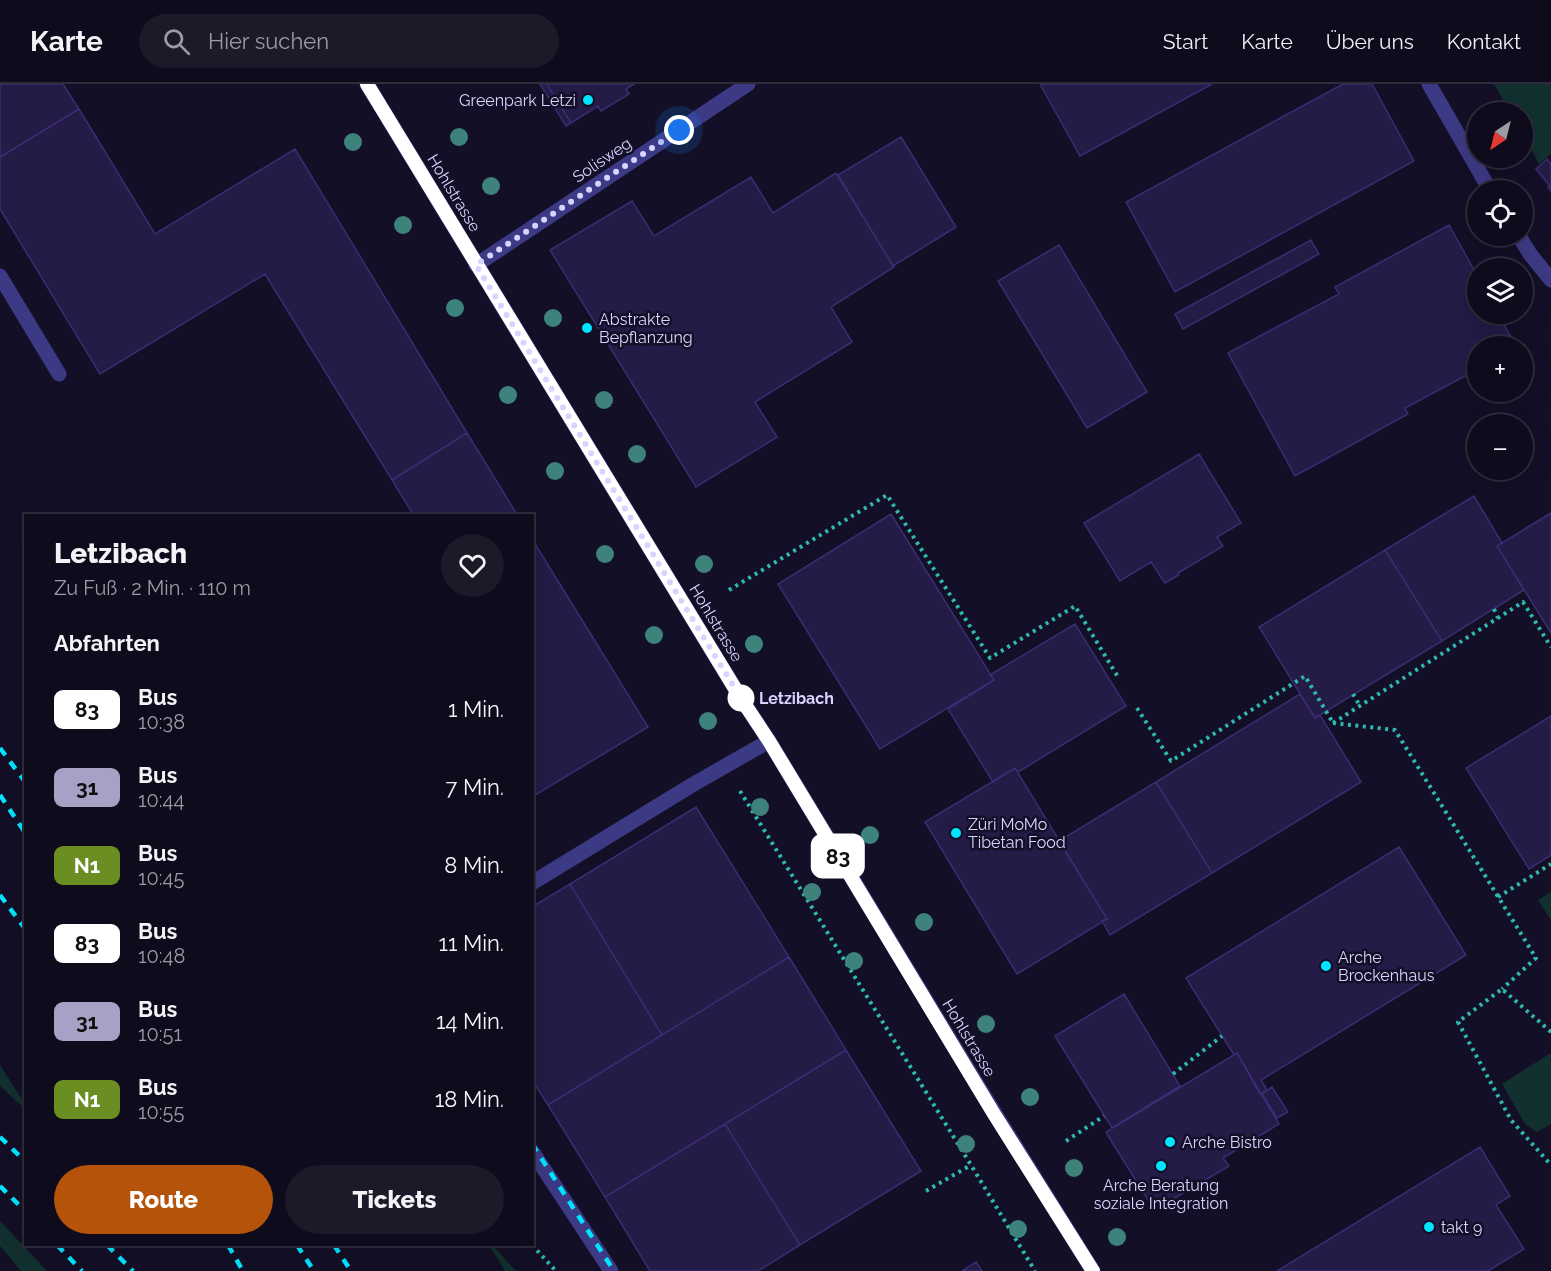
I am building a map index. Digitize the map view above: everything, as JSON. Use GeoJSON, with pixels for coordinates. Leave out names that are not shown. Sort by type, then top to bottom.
{"type":"FeatureCollection","features":[{"type":"Feature","properties":{"kind":"street","name":"Hohlstrasse"},"geometry":{"type":"LineString","coordinates":[[367,84],[980,1090],[1093,1271]]}},
{"type":"Feature","properties":{"kind":"street","name":"Solisweg"},"geometry":{"type":"LineString","coordinates":[[476,265],[748,84]]}},
{"type":"Feature","properties":{"kind":"street"},"geometry":{"type":"LineString","coordinates":[[1429,84],[1484,180]]}},
{"type":"Feature","properties":{"kind":"street"},"geometry":{"type":"LineString","coordinates":[[1525,246],[1551,280]]}},
{"type":"Feature","properties":{"kind":"street"},"geometry":{"type":"LineString","coordinates":[[0,276],[59,374]]}},
{"type":"Feature","properties":{"kind":"street"},"geometry":{"type":"LineString","coordinates":[[534,882],[725,765],[769,741]]}},
{"type":"Feature","properties":{"kind":"street"},"geometry":{"type":"LineString","coordinates":[[534,1154],[611,1271]]}},
{"type":"Feature","properties":{"kind":"path"},"geometry":{"type":"LineString","coordinates":[[729,590],[887,495],[990,658],[1075,606],[1118,677]]}},
{"type":"Feature","properties":{"kind":"path"},"geometry":{"type":"LineString","coordinates":[[1333,723],[1524,602],[1551,647]]}},
{"type":"Feature","properties":{"kind":"path"},"geometry":{"type":"LineString","coordinates":[[1494,609],[1498,618]]}},
{"type":"Feature","properties":{"kind":"path"},"geometry":{"type":"LineString","coordinates":[[1137,708],[1171,761],[1305,676],[1333,723]]}},
{"type":"Feature","properties":{"kind":"path"},"geometry":{"type":"LineString","coordinates":[[1353,694],[1360,706]]}},
{"type":"Feature","properties":{"kind":"path"},"geometry":{"type":"LineString","coordinates":[[1333,723],[1395,729],[1536,958],[1502,989],[1458,1022],[1511,1120],[1551,1165]]}},
{"type":"Feature","properties":{"kind":"path"},"geometry":{"type":"LineString","coordinates":[[725,765],[1035,1271]]}},
{"type":"Feature","properties":{"kind":"path"},"geometry":{"type":"LineString","coordinates":[[1498,897],[1551,864]]}},
{"type":"Feature","properties":{"kind":"path"},"geometry":{"type":"LineString","coordinates":[[1502,989],[1551,1032]]}},
{"type":"Feature","properties":{"kind":"path"},"geometry":{"type":"LineString","coordinates":[[1173,1074],[1222,1036]]}},
{"type":"Feature","properties":{"kind":"path"},"geometry":{"type":"LineString","coordinates":[[1066,1141],[1104,1116]]}},
{"type":"Feature","properties":{"kind":"path"},"geometry":{"type":"LineString","coordinates":[[926,1191],[971,1165]]}},
{"type":"Feature","properties":{"kind":"path"},"geometry":{"type":"LineString","coordinates":[[533,1246],[556,1271]]}},
{"type":"Feature","properties":{"kind":"green space"},"geometry":{"type":"Polygon","coordinates":[[[1494,84],[1551,84],[1551,154],[1539,164],[1533,153],[1533,102],[1504,102],[1494,84]]]}},
{"type":"Feature","properties":{"kind":"green space"},"geometry":{"type":"Polygon","coordinates":[[[1551,892],[1551,920],[1538,900],[1551,892]]]}},
{"type":"Feature","properties":{"kind":"green space"},"geometry":{"type":"Polygon","coordinates":[[[1551,1053],[1551,1124],[1537,1132],[1525,1124],[1502,1084],[1551,1053]]]}},
{"type":"Feature","properties":{"kind":"green space"},"geometry":{"type":"Polygon","coordinates":[[[0,1065],[24,1102],[24,1108],[0,1086],[0,1065]]]}},
{"type":"Feature","properties":{"kind":"green space"},"geometry":{"type":"Polygon","coordinates":[[[0,1221],[47,1271],[21,1271],[0,1246],[0,1221]]]}},
{"type":"Feature","properties":{"kind":"green space"},"geometry":{"type":"Polygon","coordinates":[[[490,1246],[493,1246],[516,1271],[505,1271],[490,1246]]]}},
{"type":"Feature","properties":{"kind":"building"},"geometry":{"type":"Polygon","coordinates":[[[0,84],[63,84],[79,109],[0,157],[0,84]]]}},
{"type":"Feature","properties":{"kind":"building"},"geometry":{"type":"Polygon","coordinates":[[[540,84],[547,84],[571,123],[566,126],[540,84]]]}},
{"type":"Feature","properties":{"kind":"building","name":"Greenpark Letzi"},"geometry":{"type":"Polygon","coordinates":[[[547,84],[634,84],[626,89],[629,94],[601,111],[598,106],[571,123],[547,84]]]}},
{"type":"Feature","properties":{"kind":"building"},"geometry":{"type":"Polygon","coordinates":[[[1040,84],[1212,84],[1080,156],[1040,84]]]}},
{"type":"Feature","properties":{"kind":"building"},"geometry":{"type":"Polygon","coordinates":[[[1343,84],[1372,84],[1414,161],[1175,292],[1126,202],[1343,84]]]}},
{"type":"Feature","properties":{"kind":"building"},"geometry":{"type":"Polygon","coordinates":[[[79,109],[155,234],[295,149],[467,433],[392,480],[265,274],[100,374],[0,209],[0,157],[79,109]]]}},
{"type":"Feature","properties":{"kind":"building"},"geometry":{"type":"Polygon","coordinates":[[[901,137],[956,227],[893,266],[838,175],[901,137]]]}},
{"type":"Feature","properties":{"kind":"building"},"geometry":{"type":"Polygon","coordinates":[[[1547,159],[1551,164],[1551,191],[1548,187],[1550,186],[1536,169],[1547,159]]]}},
{"type":"Feature","properties":{"kind":"building"},"geometry":{"type":"Polygon","coordinates":[[[836,173],[894,267],[831,307],[852,342],[755,402],[777,437],[696,487],[550,250],[632,201],[654,236],[751,177],[773,213],[836,173]]]}},
{"type":"Feature","properties":{"kind":"building"},"geometry":{"type":"Polygon","coordinates":[[[1449,225],[1467,258],[1467,324],[1504,324],[1510,336],[1467,336],[1467,375],[1405,408],[1408,414],[1295,476],[1228,353],[1339,294],[1335,287],[1449,225]]]}},
{"type":"Feature","properties":{"kind":"building"},"geometry":{"type":"Polygon","coordinates":[[[1311,240],[1319,254],[1183,329],[1175,314],[1311,240]]]}},
{"type":"Feature","properties":{"kind":"building"},"geometry":{"type":"Polygon","coordinates":[[[1059,245],[1147,392],[1087,428],[998,281],[1059,245]]]}},
{"type":"Feature","properties":{"kind":"building"},"geometry":{"type":"Polygon","coordinates":[[[467,433],[517,514],[413,514],[392,480],[467,433]]]}},
{"type":"Feature","properties":{"kind":"building"},"geometry":{"type":"Polygon","coordinates":[[[1199,454],[1241,523],[1217,537],[1223,546],[1165,583],[1151,562],[1120,581],[1084,523],[1199,454]]]}},
{"type":"Feature","properties":{"kind":"building"},"geometry":{"type":"Polygon","coordinates":[[[1474,496],[1502,543],[1497,546],[1524,590],[1442,641],[1385,550],[1474,496]]]}},
{"type":"Feature","properties":{"kind":"building"},"geometry":{"type":"Polygon","coordinates":[[[1551,513],[1551,633],[1497,546],[1551,513]]]}},
{"type":"Feature","properties":{"kind":"building"},"geometry":{"type":"Polygon","coordinates":[[[891,514],[994,680],[880,749],[778,584],[891,514]]]}},
{"type":"Feature","properties":{"kind":"building"},"geometry":{"type":"Polygon","coordinates":[[[534,542],[648,727],[534,796],[534,542]]]}},
{"type":"Feature","properties":{"kind":"building"},"geometry":{"type":"Polygon","coordinates":[[[1385,550],[1442,641],[1315,718],[1259,627],[1385,550]]]}},
{"type":"Feature","properties":{"kind":"building"},"geometry":{"type":"Polygon","coordinates":[[[1075,624],[1126,706],[1018,772],[1015,768],[993,782],[948,709],[994,680],[990,675],[1075,624]]]}},
{"type":"Feature","properties":{"kind":"building"},"geometry":{"type":"Polygon","coordinates":[[[1300,694],[1315,718],[1320,715],[1361,782],[1212,873],[1156,782],[1300,694]]]}},
{"type":"Feature","properties":{"kind":"building"},"geometry":{"type":"Polygon","coordinates":[[[1551,716],[1551,855],[1529,869],[1466,768],[1551,716]]]}},
{"type":"Feature","properties":{"kind":"building"},"geometry":{"type":"Polygon","coordinates":[[[1015,768],[1107,919],[1017,974],[925,822],[1015,768]]]}},
{"type":"Feature","properties":{"kind":"building"},"geometry":{"type":"Polygon","coordinates":[[[1156,782],[1212,873],[1110,935],[1102,921],[1107,919],[1059,841],[1156,782]]]}},
{"type":"Feature","properties":{"kind":"building"},"geometry":{"type":"Polygon","coordinates":[[[696,807],[789,957],[662,1035],[570,884],[696,807]]]}},
{"type":"Feature","properties":{"kind":"building","name":"Arche Brockenhaus"},"geometry":{"type":"Polygon","coordinates":[[[1399,847],[1466,955],[1261,1080],[1267,1090],[1260,1094],[1237,1053],[1234,1055],[1186,978],[1399,847]]]}},
{"type":"Feature","properties":{"kind":"building"},"geometry":{"type":"Polygon","coordinates":[[[570,884],[662,1035],[548,1105],[534,1083],[534,906],[570,884]]]}},
{"type":"Feature","properties":{"kind":"building"},"geometry":{"type":"Polygon","coordinates":[[[789,957],[846,1050],[605,1197],[548,1105],[789,957]]]}},
{"type":"Feature","properties":{"kind":"building"},"geometry":{"type":"Polygon","coordinates":[[[1124,994],[1180,1086],[1112,1128],[1055,1036],[1124,994]]]}},
{"type":"Feature","properties":{"kind":"building"},"geometry":{"type":"Polygon","coordinates":[[[846,1050],[921,1171],[800,1245],[725,1124],[846,1050]]]}},
{"type":"Feature","properties":{"kind":"building"},"geometry":{"type":"Polygon","coordinates":[[[1237,1053],[1279,1124],[1223,1158],[1229,1166],[1160,1207],[1156,1200],[1150,1203],[1106,1132],[1237,1053]]]}},
{"type":"Feature","properties":{"kind":"building"},"geometry":{"type":"Polygon","coordinates":[[[1272,1087],[1288,1112],[1277,1118],[1262,1094],[1272,1087]]]}},
{"type":"Feature","properties":{"kind":"building"},"geometry":{"type":"Polygon","coordinates":[[[725,1124],[800,1245],[758,1271],[650,1271],[605,1197],[725,1124]]]}},
{"type":"Feature","properties":{"kind":"building","name":"takt 9"},"geometry":{"type":"Polygon","coordinates":[[[1480,1147],[1510,1196],[1496,1205],[1524,1249],[1488,1271],[1277,1271],[1480,1147]]]}},
{"type":"Feature","properties":{"kind":"building"},"geometry":{"type":"Polygon","coordinates":[[[976,1262],[982,1271],[962,1271],[976,1262]]]}},
{"type":"Feature","properties":{"kind":"railway"},"geometry":{"type":"LineString","coordinates":[[0,748],[24,780]]}},
{"type":"Feature","properties":{"kind":"railway"},"geometry":{"type":"LineString","coordinates":[[0,795],[24,831]]}},
{"type":"Feature","properties":{"kind":"railway"},"geometry":{"type":"LineString","coordinates":[[0,895],[24,927]]}},
{"type":"Feature","properties":{"kind":"railway"},"geometry":{"type":"LineString","coordinates":[[0,1137],[24,1160]]}},
{"type":"Feature","properties":{"kind":"railway"},"geometry":{"type":"LineString","coordinates":[[534,1147],[614,1271]]}},
{"type":"Feature","properties":{"kind":"railway"},"geometry":{"type":"LineString","coordinates":[[0,1186],[24,1210]]}},
{"type":"Feature","properties":{"kind":"railway"},"geometry":{"type":"LineString","coordinates":[[58,1246],[82,1271]]}},
{"type":"Feature","properties":{"kind":"railway"},"geometry":{"type":"LineString","coordinates":[[108,1246],[133,1271]]}},
{"type":"Feature","properties":{"kind":"railway"},"geometry":{"type":"LineString","coordinates":[[229,1246],[243,1271]]}},
{"type":"Feature","properties":{"kind":"railway"},"geometry":{"type":"LineString","coordinates":[[298,1246],[314,1271]]}},
{"type":"Feature","properties":{"kind":"railway"},"geometry":{"type":"LineString","coordinates":[[335,1246],[351,1271]]}},
{"type":"Feature","properties":{"kind":"bus line","name":"83"},"geometry":{"type":"LineString","coordinates":[[367,84],[994,1114],[1093,1271]]}},
{"type":"Feature","properties":{"kind":"place","name":"Greenpark Letzi"},"geometry":{"type":"Point","coordinates":[588,100]}},
{"type":"Feature","properties":{"kind":"place","name":"Abstrakte Bepflanzung"},"geometry":{"type":"Point","coordinates":[587,328]}},
{"type":"Feature","properties":{"kind":"place","name":"Letzibach"},"geometry":{"type":"Point","coordinates":[741,698]}},
{"type":"Feature","properties":{"kind":"place","name":"Züri MoMo Tibetan Food"},"geometry":{"type":"Point","coordinates":[956,833]}},
{"type":"Feature","properties":{"kind":"place","name":"Arche Brockenhaus"},"geometry":{"type":"Point","coordinates":[1326,966]}},
{"type":"Feature","properties":{"kind":"place","name":"Arche Bistro"},"geometry":{"type":"Point","coordinates":[1170,1142]}},
{"type":"Feature","properties":{"kind":"place","name":"Arche Beratung soziale Integration"},"geometry":{"type":"Point","coordinates":[1161,1166]}},
{"type":"Feature","properties":{"kind":"place","name":"takt 9"},"geometry":{"type":"Point","coordinates":[1429,1227]}},
{"type":"Feature","properties":{"kind":"route"},"geometry":{"type":"LineString","coordinates":[[679,130],[476,265],[742,700],[741,698]]}}]}
